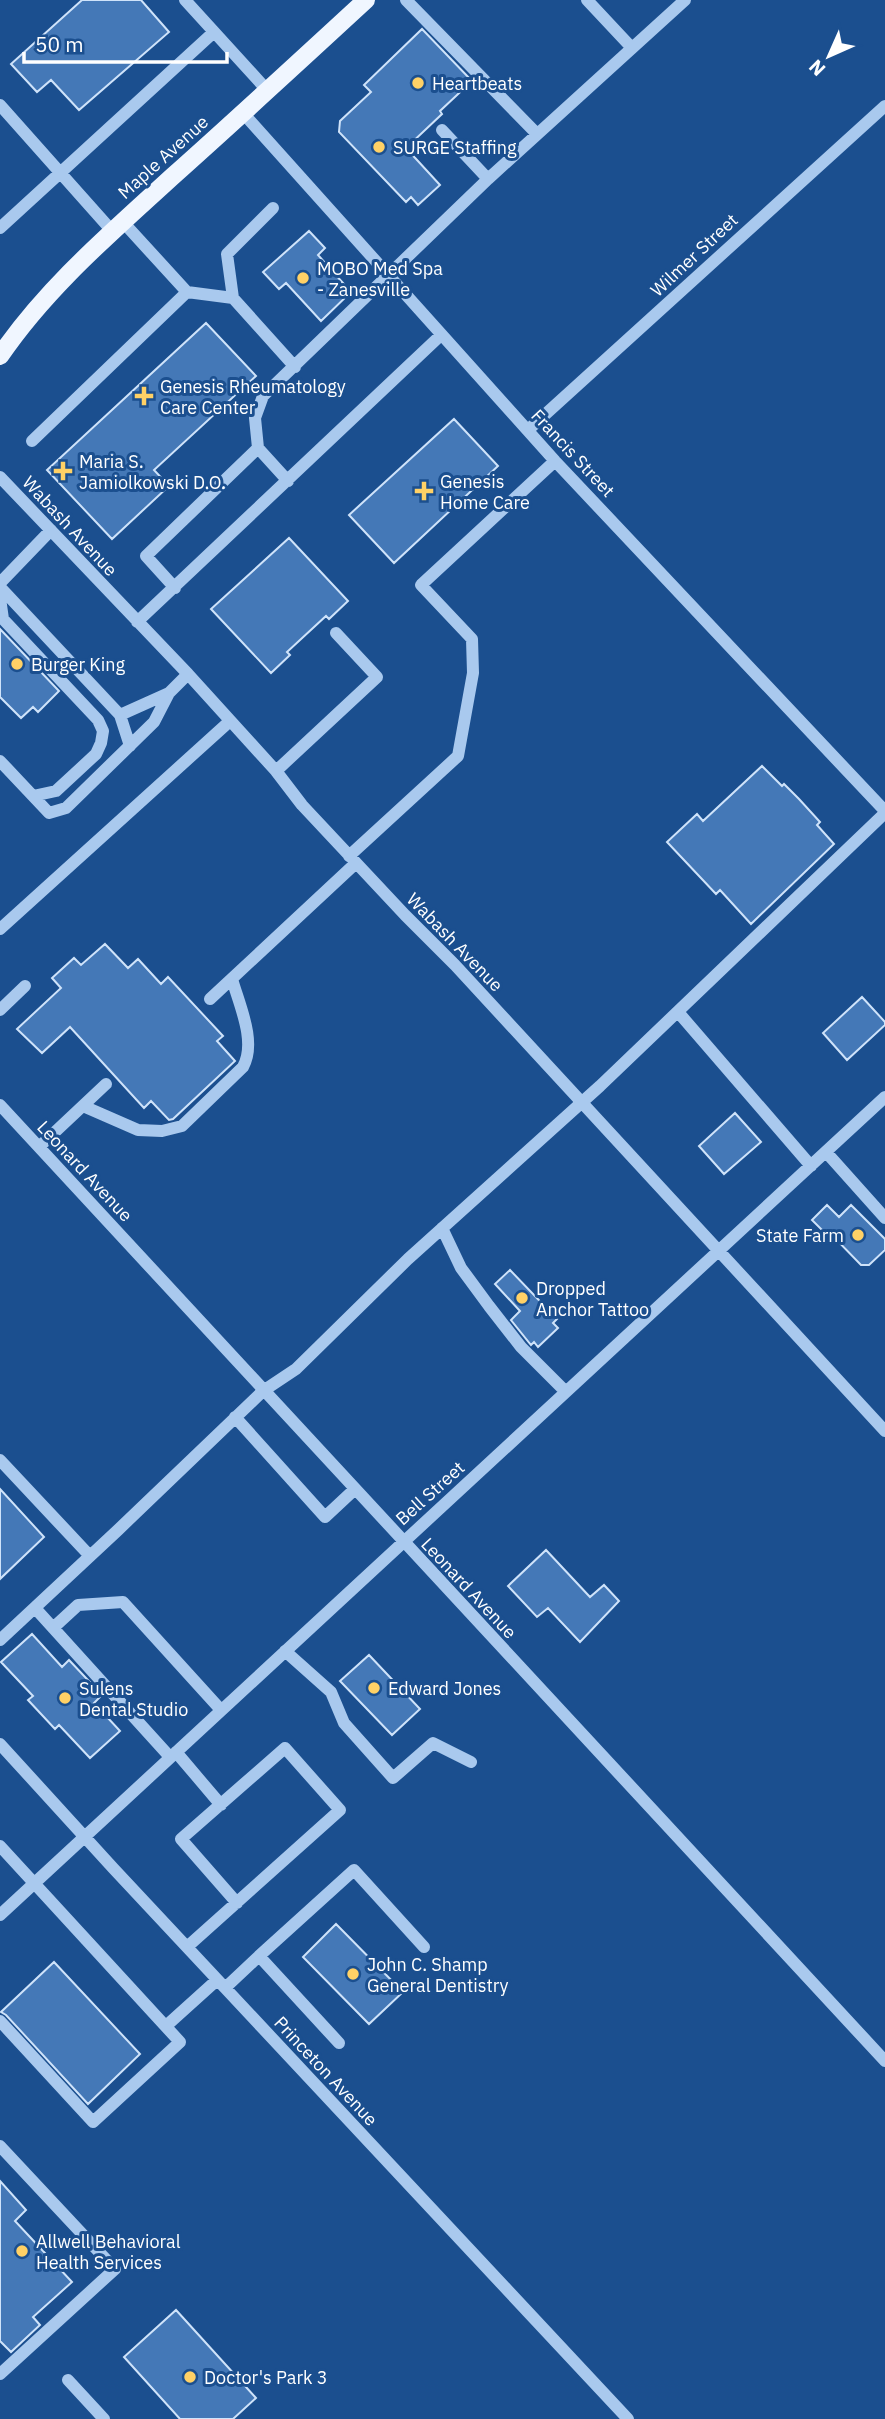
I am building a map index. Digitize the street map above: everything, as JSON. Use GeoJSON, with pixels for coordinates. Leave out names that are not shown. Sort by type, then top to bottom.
{"type":"FeatureCollection","features":[{"type":"Feature","properties":{"kind":"main road","name":"Maple Avenue"},"geometry":{"type":"LineString","coordinates":[[3,344],[118,227],[366,0]]}},
{"type":"Feature","properties":{"kind":"street"},"geometry":{"type":"LineString","coordinates":[[185,0],[267,90]]}},
{"type":"Feature","properties":{"kind":"street"},"geometry":{"type":"LineString","coordinates":[[406,0],[537,134]]}},
{"type":"Feature","properties":{"kind":"street"},"geometry":{"type":"LineString","coordinates":[[587,0],[632,48]]}},
{"type":"Feature","properties":{"kind":"street"},"geometry":{"type":"LineString","coordinates":[[288,481],[258,448],[255,418],[263,396],[488,179],[685,0]]}},
{"type":"Feature","properties":{"kind":"street"},"geometry":{"type":"LineString","coordinates":[[0,228],[214,32]]}},
{"type":"Feature","properties":{"kind":"street"},"geometry":{"type":"LineString","coordinates":[[0,105],[60,172],[187,292],[233,298]]}},
{"type":"Feature","properties":{"kind":"street","name":"Wilmer Street"},"geometry":{"type":"LineString","coordinates":[[528,430],[885,106]]}},
{"type":"Feature","properties":{"kind":"street","name":"Francis Street"},"geometry":{"type":"LineString","coordinates":[[243,113],[555,461],[885,812]]}},
{"type":"Feature","properties":{"kind":"street"},"geometry":{"type":"LineString","coordinates":[[442,130],[488,179]]}},
{"type":"Feature","properties":{"kind":"street"},"geometry":{"type":"LineString","coordinates":[[273,208],[227,254],[233,298],[295,367]]}},
{"type":"Feature","properties":{"kind":"street"},"geometry":{"type":"LineString","coordinates":[[32,441],[187,292]]}},
{"type":"Feature","properties":{"kind":"street"},"geometry":{"type":"LineString","coordinates":[[137,622],[441,335]]}},
{"type":"Feature","properties":{"kind":"street"},"geometry":{"type":"LineString","coordinates":[[175,588],[146,556],[258,448]]}},
{"type":"Feature","properties":{"kind":"street"},"geometry":{"type":"LineString","coordinates":[[210,999],[457,756],[473,673],[472,639],[422,585],[555,461]]}},
{"type":"Feature","properties":{"kind":"street","name":"Wabash Avenue"},"geometry":{"type":"LineString","coordinates":[[0,477],[188,674],[276,771],[302,805],[439,947],[885,1431]]}},
{"type":"Feature","properties":{"kind":"street"},"geometry":{"type":"LineString","coordinates":[[51,530],[0,585],[120,715],[130,746]]}},
{"type":"Feature","properties":{"kind":"street"},"geometry":{"type":"LineString","coordinates":[[0,598],[3,619],[98,720],[103,731],[101,743],[89,761],[56,791],[33,796]]}},
{"type":"Feature","properties":{"kind":"street"},"geometry":{"type":"LineString","coordinates":[[276,771],[377,677],[336,633]]}},
{"type":"Feature","properties":{"kind":"street"},"geometry":{"type":"LineString","coordinates":[[0,761],[49,813],[65,808],[154,722],[169,693],[188,674]]}},
{"type":"Feature","properties":{"kind":"street"},"geometry":{"type":"LineString","coordinates":[[120,715],[169,693]]}},
{"type":"Feature","properties":{"kind":"street"},"geometry":{"type":"LineString","coordinates":[[0,929],[230,721]]}},
{"type":"Feature","properties":{"kind":"street"},"geometry":{"type":"LineString","coordinates":[[0,1640],[263,1391],[296,1369],[442,1228],[678,1012],[885,812]]}},
{"type":"Feature","properties":{"kind":"street"},"geometry":{"type":"LineString","coordinates":[[83,1106],[138,1130],[162,1131],[181,1126],[243,1067],[248,1057],[246,1025],[232,979]]}},
{"type":"Feature","properties":{"kind":"street"},"geometry":{"type":"LineString","coordinates":[[0,1010],[25,986]]}},
{"type":"Feature","properties":{"kind":"street"},"geometry":{"type":"LineString","coordinates":[[678,1012],[811,1166]]}},
{"type":"Feature","properties":{"kind":"street"},"geometry":{"type":"LineString","coordinates":[[39,1147],[106,1084]]}},
{"type":"Feature","properties":{"kind":"street","name":"Bell Street"},"geometry":{"type":"LineString","coordinates":[[0,1915],[885,1097]]}},
{"type":"Feature","properties":{"kind":"street","name":"Leonard Avenue"},"geometry":{"type":"LineString","coordinates":[[0,1105],[885,2061]]}},
{"type":"Feature","properties":{"kind":"street"},"geometry":{"type":"LineString","coordinates":[[825,1152],[885,1218]]}},
{"type":"Feature","properties":{"kind":"street"},"geometry":{"type":"LineString","coordinates":[[442,1228],[461,1268],[482,1297],[521,1347],[566,1392]]}},
{"type":"Feature","properties":{"kind":"street"},"geometry":{"type":"LineString","coordinates":[[235,1417],[325,1517],[355,1489]]}},
{"type":"Feature","properties":{"kind":"street"},"geometry":{"type":"LineString","coordinates":[[0,1460],[90,1556]]}},
{"type":"Feature","properties":{"kind":"street"},"geometry":{"type":"LineString","coordinates":[[53,1628],[78,1605],[123,1602],[221,1710]]}},
{"type":"Feature","properties":{"kind":"street"},"geometry":{"type":"LineString","coordinates":[[35,1608],[221,1805]]}},
{"type":"Feature","properties":{"kind":"street"},"geometry":{"type":"LineString","coordinates":[[285,1651],[331,1692],[344,1723],[393,1777],[433,1743],[471,1762]]}},
{"type":"Feature","properties":{"kind":"street","name":"Princeton Avenue"},"geometry":{"type":"LineString","coordinates":[[0,1744],[628,2419]]}},
{"type":"Feature","properties":{"kind":"street"},"geometry":{"type":"LineString","coordinates":[[187,1947],[237,1903],[340,1810],[285,1748],[181,1839],[237,1903]]}},
{"type":"Feature","properties":{"kind":"street"},"geometry":{"type":"LineString","coordinates":[[0,1846],[180,2042],[93,2122],[0,2021]]}},
{"type":"Feature","properties":{"kind":"street"},"geometry":{"type":"LineString","coordinates":[[166,2026],[259,1956],[354,1870],[424,1947]]}},
{"type":"Feature","properties":{"kind":"street"},"geometry":{"type":"LineString","coordinates":[[259,1956],[339,2043]]}},
{"type":"Feature","properties":{"kind":"street"},"geometry":{"type":"LineString","coordinates":[[0,2146],[115,2269],[0,2374]]}},
{"type":"Feature","properties":{"kind":"street"},"geometry":{"type":"LineString","coordinates":[[68,2380],[104,2419]]}},
{"type":"Feature","properties":{"kind":"building"},"geometry":{"type":"Polygon","coordinates":[[[82,0],[141,0],[169,32],[79,110],[51,80],[37,92],[11,64],[82,0]]]}},
{"type":"Feature","properties":{"kind":"building"},"geometry":{"type":"Polygon","coordinates":[[[422,29],[472,81],[406,148],[440,185],[418,205],[411,197],[406,202],[339,132],[340,121],[371,92],[364,85],[422,29]]]}},
{"type":"Feature","properties":{"kind":"building","name":"MOBO Med Spa - Zanesville"},"geometry":{"type":"Polygon","coordinates":[[[309,231],[325,248],[318,255],[351,292],[321,321],[286,283],[279,289],[263,272],[309,231]]]}},
{"type":"Feature","properties":{"kind":"building"},"geometry":{"type":"Polygon","coordinates":[[[206,323],[256,376],[154,470],[169,486],[112,539],[47,470],[206,323]]]}},
{"type":"Feature","properties":{"kind":"building","name":"Genesis Home Care"},"geometry":{"type":"Polygon","coordinates":[[[454,419],[498,466],[394,563],[349,515],[454,419]]]}},
{"type":"Feature","properties":{"kind":"building"},"geometry":{"type":"Polygon","coordinates":[[[289,538],[348,601],[329,619],[326,616],[287,652],[290,655],[271,673],[211,609],[289,538]]]}},
{"type":"Feature","properties":{"kind":"building","name":"Burger King"},"geometry":{"type":"Polygon","coordinates":[[[0,629],[59,691],[38,712],[33,707],[21,718],[0,697],[0,629]]]}},
{"type":"Feature","properties":{"kind":"building"},"geometry":{"type":"Polygon","coordinates":[[[762,766],[799,799],[820,822],[817,825],[834,844],[751,924],[720,890],[716,894],[667,842],[697,814],[703,821],[762,766]]]}},
{"type":"Feature","properties":{"kind":"building"},"geometry":{"type":"Polygon","coordinates":[[[105,944],[128,968],[138,959],[161,984],[168,977],[223,1036],[217,1041],[235,1061],[173,1119],[169,1120],[151,1101],[144,1108],[70,1027],[42,1053],[17,1029],[61,988],[52,978],[74,958],[81,965],[105,944]]]}},
{"type":"Feature","properties":{"kind":"building"},"geometry":{"type":"Polygon","coordinates":[[[862,997],[885,1025],[847,1060],[823,1033],[862,997]]]}},
{"type":"Feature","properties":{"kind":"building"},"geometry":{"type":"Polygon","coordinates":[[[735,1113],[761,1142],[724,1174],[699,1146],[735,1113]]]}},
{"type":"Feature","properties":{"kind":"building","name":"State Farm"},"geometry":{"type":"Polygon","coordinates":[[[827,1205],[839,1217],[851,1205],[885,1239],[885,1250],[869,1265],[861,1265],[832,1235],[830,1238],[812,1220],[827,1205]]]}},
{"type":"Feature","properties":{"kind":"building","name":"Dropped Anchor Tattoo"},"geometry":{"type":"Polygon","coordinates":[[[510,1270],[557,1319],[553,1323],[558,1328],[538,1347],[534,1342],[531,1345],[511,1320],[520,1311],[495,1284],[510,1270]]]}},
{"type":"Feature","properties":{"kind":"building"},"geometry":{"type":"Polygon","coordinates":[[[0,1489],[44,1537],[0,1579],[0,1489]]]}},
{"type":"Feature","properties":{"kind":"building"},"geometry":{"type":"Polygon","coordinates":[[[546,1550],[590,1597],[604,1585],[619,1601],[580,1642],[548,1608],[537,1617],[508,1586],[546,1550]]]}},
{"type":"Feature","properties":{"kind":"building","name":"Sulens Dental Studio"},"geometry":{"type":"Polygon","coordinates":[[[32,1634],[62,1667],[69,1660],[102,1695],[94,1703],[120,1731],[90,1758],[59,1725],[55,1729],[28,1700],[33,1696],[1,1662],[32,1634]]]}},
{"type":"Feature","properties":{"kind":"building","name":"Edward Jones"},"geometry":{"type":"Polygon","coordinates":[[[369,1655],[420,1709],[392,1735],[340,1681],[369,1655]]]}},
{"type":"Feature","properties":{"kind":"building","name":"John C. Shamp General Dentistry"},"geometry":{"type":"Polygon","coordinates":[[[336,1924],[403,1992],[369,2024],[303,1957],[336,1924]]]}},
{"type":"Feature","properties":{"kind":"building"},"geometry":{"type":"Polygon","coordinates":[[[54,1962],[140,2054],[88,2104],[1,2012],[54,1962]]]}},
{"type":"Feature","properties":{"kind":"building","name":"Allwell Behavioral Health Services"},"geometry":{"type":"Polygon","coordinates":[[[0,2181],[26,2210],[15,2221],[72,2282],[33,2317],[40,2325],[11,2352],[0,2341],[0,2181]]]}},
{"type":"Feature","properties":{"kind":"building","name":"Doctor's Park 3"},"geometry":{"type":"Polygon","coordinates":[[[176,2310],[256,2398],[233,2419],[180,2419],[124,2357],[176,2310]]]}},
{"type":"Feature","properties":{"kind":"place","name":"Heartbeats"},"geometry":{"type":"Point","coordinates":[418,83]}},
{"type":"Feature","properties":{"kind":"place","name":"SURGE Staffing"},"geometry":{"type":"Point","coordinates":[379,147]}},
{"type":"Feature","properties":{"kind":"place","name":"MOBO Med Spa - Zanesville"},"geometry":{"type":"Point","coordinates":[303,278]}},
{"type":"Feature","properties":{"kind":"place","name":"Genesis Rheumatology Care Center"},"geometry":{"type":"Point","coordinates":[144,396]}},
{"type":"Feature","properties":{"kind":"place","name":"Maria S. Jamiolkowski D.O."},"geometry":{"type":"Point","coordinates":[63,471]}},
{"type":"Feature","properties":{"kind":"place","name":"Genesis Home Care"},"geometry":{"type":"Point","coordinates":[424,491]}},
{"type":"Feature","properties":{"kind":"place","name":"Burger King"},"geometry":{"type":"Point","coordinates":[17,664]}},
{"type":"Feature","properties":{"kind":"place","name":"State Farm"},"geometry":{"type":"Point","coordinates":[858,1235]}},
{"type":"Feature","properties":{"kind":"place","name":"Dropped Anchor Tattoo"},"geometry":{"type":"Point","coordinates":[522,1298]}},
{"type":"Feature","properties":{"kind":"place","name":"Edward Jones"},"geometry":{"type":"Point","coordinates":[374,1688]}},
{"type":"Feature","properties":{"kind":"place","name":"Sulens Dental Studio"},"geometry":{"type":"Point","coordinates":[65,1698]}},
{"type":"Feature","properties":{"kind":"place","name":"John C. Shamp General Dentistry"},"geometry":{"type":"Point","coordinates":[353,1974]}},
{"type":"Feature","properties":{"kind":"place","name":"Allwell Behavioral Health Services"},"geometry":{"type":"Point","coordinates":[22,2251]}},
{"type":"Feature","properties":{"kind":"place","name":"Doctor's Park 3"},"geometry":{"type":"Point","coordinates":[190,2377]}}]}
